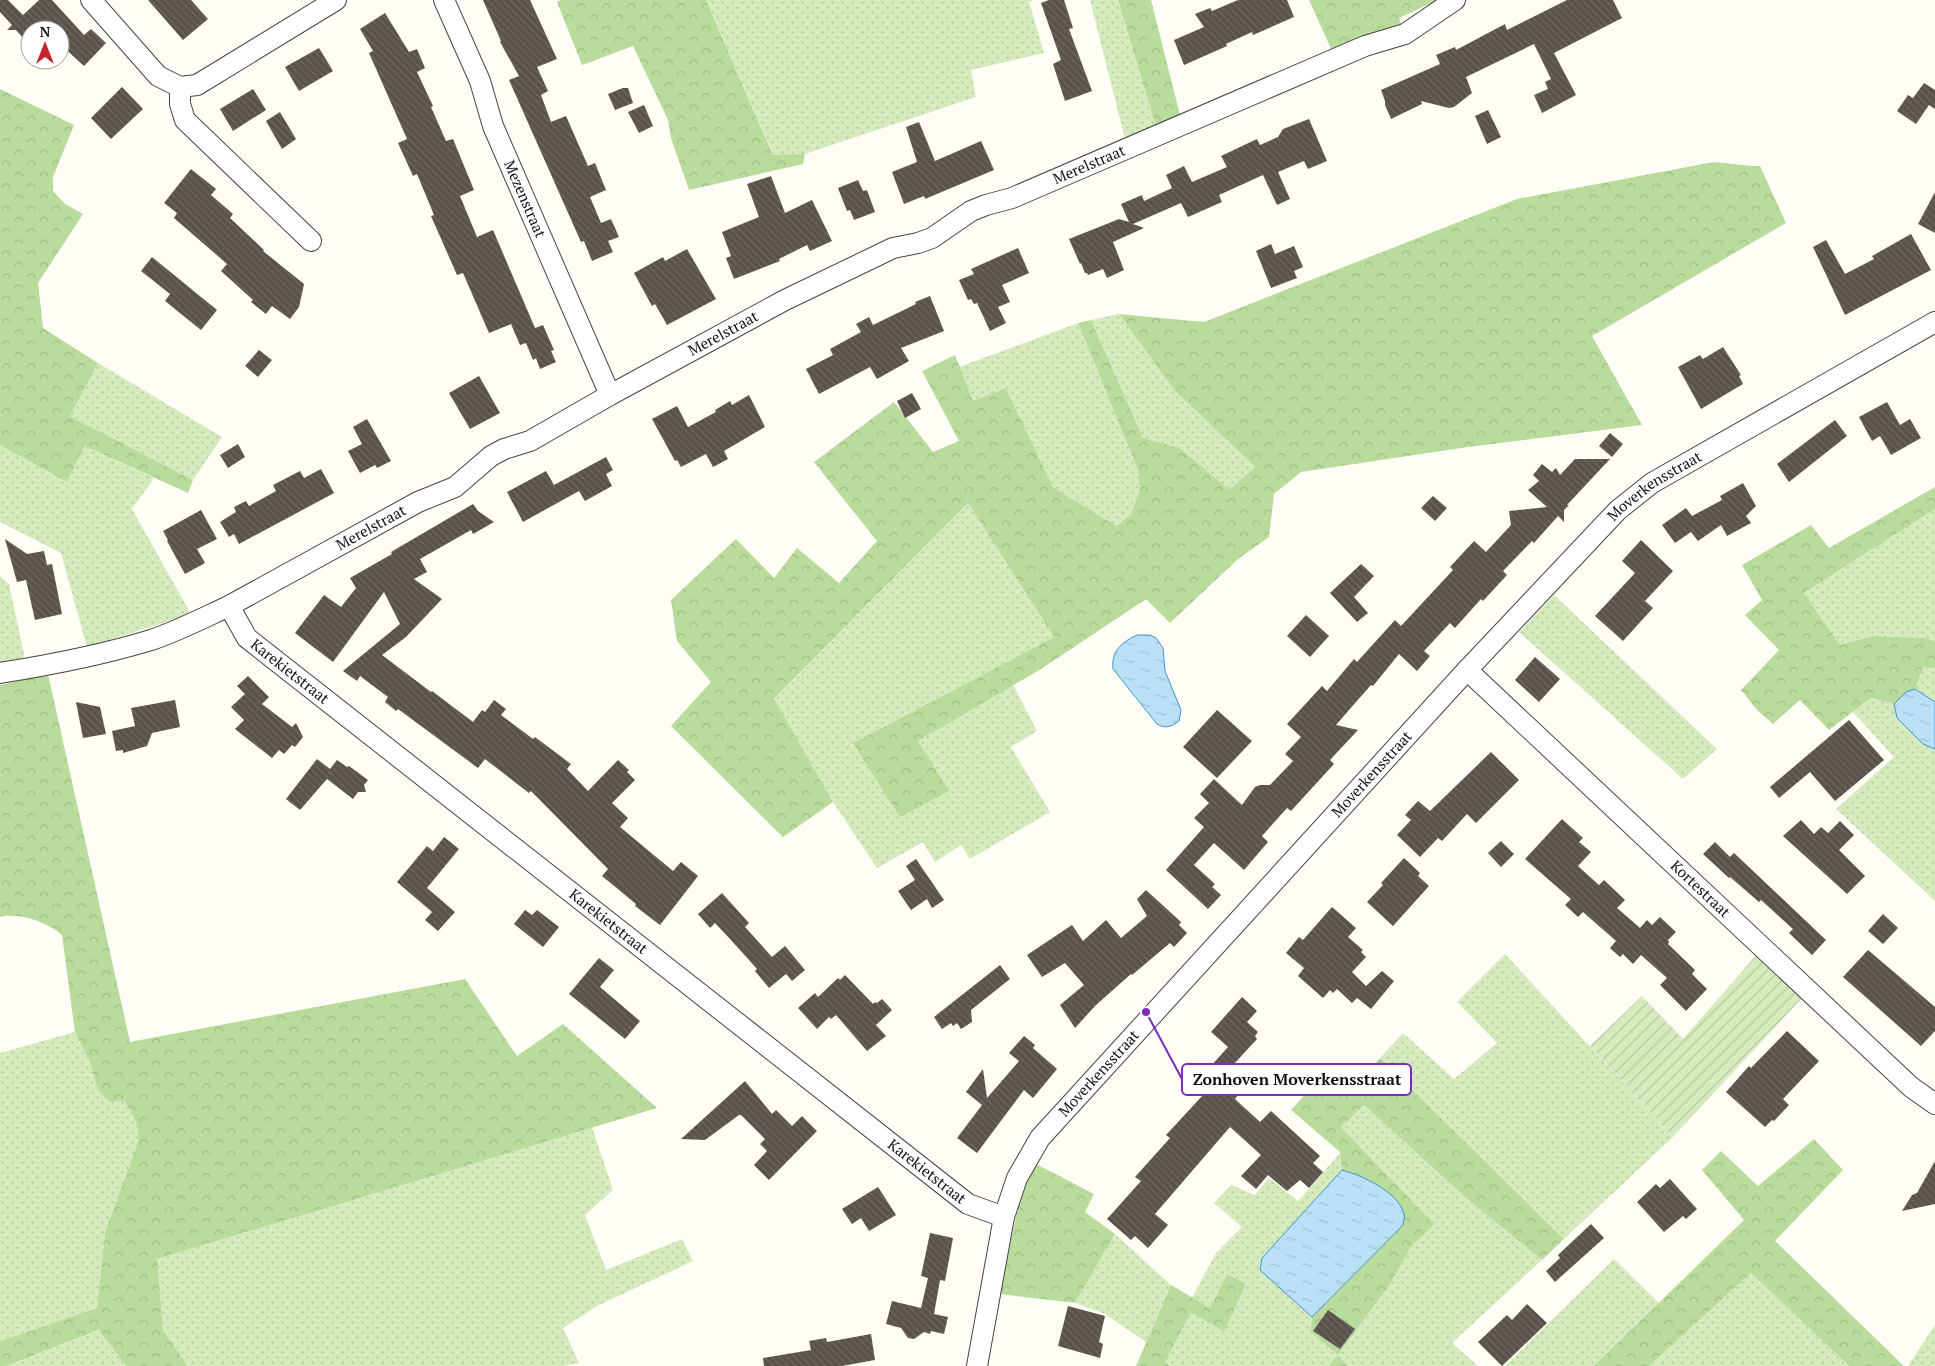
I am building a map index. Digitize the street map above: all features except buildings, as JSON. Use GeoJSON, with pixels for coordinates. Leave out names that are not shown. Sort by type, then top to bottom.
{"type":"FeatureCollection","features":[{"type":"Feature","properties":{"kind":"street"},"geometry":{"type":"LineString","coordinates":[[91,0],[158,76],[180,87],[197,84],[336,0]]}},
{"type":"Feature","properties":{"kind":"street","name":"Mezenstraat"},"geometry":{"type":"LineString","coordinates":[[444,0],[480,81],[493,126],[610,395]]}},
{"type":"Feature","properties":{"kind":"street","name":"Merelstraat"},"geometry":{"type":"LineString","coordinates":[[0,673],[106,652],[152,640],[179,630],[229,606],[418,502],[443,494],[455,487],[491,456],[504,449],[530,441],[610,395],[785,300],[893,248],[932,238],[971,211],[1012,198],[1365,46],[1405,34],[1455,0]]}},
{"type":"Feature","properties":{"kind":"street"},"geometry":{"type":"LineString","coordinates":[[180,87],[180,104],[185,120],[311,241]]}},
{"type":"Feature","properties":{"kind":"street","name":"Moverkensstraat"},"geometry":{"type":"LineString","coordinates":[[977,1366],[1004,1217],[1017,1178],[1040,1138],[1468,670],[1618,510],[1652,483],[1935,322]]}},
{"type":"Feature","properties":{"kind":"street","name":"Karekietstraat"},"geometry":{"type":"LineString","coordinates":[[229,606],[247,638],[968,1204],[1004,1217]]}},
{"type":"Feature","properties":{"kind":"street","name":"Kortestraat"},"geometry":{"type":"LineString","coordinates":[[1468,670],[1912,1087],[1935,1104]]}},
{"type":"Feature","properties":{"kind":"green space"},"geometry":{"type":"Polygon","coordinates":[[[561,0],[706,0],[773,155],[805,154],[803,164],[689,190],[671,138],[668,120],[633,46],[582,65],[557,2],[561,0]]]}},
{"type":"Feature","properties":{"kind":"green space"},"geometry":{"type":"Polygon","coordinates":[[[706,0],[1034,0],[1029,2],[1044,53],[971,70],[976,97],[805,154],[774,156],[706,0]]]}},
{"type":"Feature","properties":{"kind":"green space"},"geometry":{"type":"Polygon","coordinates":[[[1090,0],[1118,0],[1156,127],[1125,139],[1090,0]]]}},
{"type":"Feature","properties":{"kind":"green space"},"geometry":{"type":"Polygon","coordinates":[[[1118,0],[1151,0],[1180,115],[1156,127],[1118,0]]]}},
{"type":"Feature","properties":{"kind":"green space"},"geometry":{"type":"Polygon","coordinates":[[[1309,0],[1438,0],[1399,18],[1402,26],[1333,53],[1309,0]]]}},
{"type":"Feature","properties":{"kind":"green space"},"geometry":{"type":"Polygon","coordinates":[[[0,89],[74,125],[53,177],[53,191],[65,204],[83,214],[38,283],[43,328],[98,363],[70,416],[193,480],[188,493],[85,446],[66,482],[0,445],[0,89]]]}},
{"type":"Feature","properties":{"kind":"green space"},"geometry":{"type":"Polygon","coordinates":[[[1714,162],[1760,166],[1786,223],[1592,336],[1642,425],[1468,447],[1301,472],[1274,494],[1269,537],[1238,559],[1170,623],[1146,599],[1041,669],[918,741],[949,791],[900,817],[853,743],[1054,637],[968,503],[774,699],[833,802],[783,837],[671,726],[711,682],[677,641],[671,600],[736,539],[774,578],[797,548],[839,583],[877,541],[814,462],[894,402],[933,452],[959,441],[922,371],[955,355],[973,401],[1006,388],[1053,487],[1116,526],[1131,514],[1140,490],[1138,470],[1078,323],[1091,320],[1143,438],[1180,448],[1229,490],[1255,467],[1175,391],[1119,314],[1204,322],[1517,199],[1714,162]]]}},
{"type":"Feature","properties":{"kind":"green space"},"geometry":{"type":"Polygon","coordinates":[[[1119,314],[1175,391],[1255,467],[1229,491],[1180,448],[1143,438],[1091,320],[1119,314]]]}},
{"type":"Feature","properties":{"kind":"green space"},"geometry":{"type":"Polygon","coordinates":[[[1078,323],[1138,470],[1140,490],[1131,514],[1115,526],[1053,487],[1006,388],[973,401],[959,367],[1078,323]]]}},
{"type":"Feature","properties":{"kind":"green space"},"geometry":{"type":"Polygon","coordinates":[[[98,363],[222,437],[193,480],[70,416],[98,363]]]}},
{"type":"Feature","properties":{"kind":"green space"},"geometry":{"type":"Polygon","coordinates":[[[0,445],[65,482],[85,446],[154,478],[132,509],[191,614],[87,647],[61,553],[0,522],[0,445]]]}},
{"type":"Feature","properties":{"kind":"green space"},"geometry":{"type":"Polygon","coordinates":[[[1935,487],[1935,509],[1804,593],[1840,645],[1872,636],[1925,638],[1935,641],[1935,668],[1923,667],[1915,689],[1906,692],[1894,704],[1871,698],[1829,730],[1800,700],[1773,724],[1757,710],[1741,690],[1779,650],[1745,615],[1762,600],[1742,565],[1811,525],[1829,548],[1935,487]]]}},
{"type":"Feature","properties":{"kind":"green space"},"geometry":{"type":"Polygon","coordinates":[[[968,503],[1054,637],[853,743],[918,741],[1013,685],[1037,731],[1011,747],[1050,812],[970,859],[961,845],[935,862],[923,842],[877,868],[833,802],[774,700],[968,503]]]}},
{"type":"Feature","properties":{"kind":"green space"},"geometry":{"type":"Polygon","coordinates":[[[1935,509],[1935,641],[1925,638],[1872,636],[1840,645],[1804,593],[1935,509]]]}},
{"type":"Feature","properties":{"kind":"green space"},"geometry":{"type":"Polygon","coordinates":[[[0,576],[9,584],[24,655],[23,663],[0,665],[0,576]]]}},
{"type":"Feature","properties":{"kind":"green space"},"geometry":{"type":"Polygon","coordinates":[[[1554,595],[1717,749],[1683,779],[1519,632],[1554,595]]]}},
{"type":"Feature","properties":{"kind":"green space"},"geometry":{"type":"Polygon","coordinates":[[[1923,666],[1935,668],[1935,702],[1915,689],[1923,666]]]}},
{"type":"Feature","properties":{"kind":"green space"},"geometry":{"type":"Polygon","coordinates":[[[48,674],[130,1042],[465,979],[517,1056],[563,1024],[657,1108],[157,1259],[163,1330],[188,1366],[126,1366],[99,1330],[6,1366],[0,1366],[0,1341],[97,1308],[105,1232],[139,1139],[136,1122],[124,1100],[110,1102],[97,1089],[91,1065],[75,1032],[62,935],[49,926],[33,919],[16,916],[0,917],[0,685],[48,674]]]}},
{"type":"Feature","properties":{"kind":"green space"},"geometry":{"type":"Polygon","coordinates":[[[1871,698],[1894,704],[1898,718],[1923,744],[1935,749],[1935,901],[1836,809],[1894,757],[1853,712],[1871,698]]]}},
{"type":"Feature","properties":{"kind":"green space"},"geometry":{"type":"Polygon","coordinates":[[[1758,953],[1804,996],[1673,1137],[1590,1046],[1642,996],[1683,1039],[1758,953]]]}},
{"type":"Feature","properties":{"kind":"green space"},"geometry":{"type":"Polygon","coordinates":[[[1505,954],[1673,1137],[1564,1239],[1380,1058],[1403,1033],[1454,1079],[1497,1043],[1457,1002],[1505,954]]]}},
{"type":"Feature","properties":{"kind":"green space"},"geometry":{"type":"Polygon","coordinates":[[[75,1032],[91,1065],[97,1089],[124,1100],[136,1122],[139,1139],[105,1232],[97,1308],[0,1341],[0,1053],[75,1032]]]}},
{"type":"Feature","properties":{"kind":"green space"},"geometry":{"type":"Polygon","coordinates":[[[1380,1058],[1564,1239],[1542,1260],[1466,1198],[1364,1105],[1341,1127],[1434,1224],[1411,1247],[1389,1286],[1338,1355],[1310,1332],[1312,1317],[1403,1225],[1358,1175],[1342,1170],[1340,1152],[1291,1110],[1326,1071],[1351,1093],[1380,1058]]]}},
{"type":"Feature","properties":{"kind":"green space"},"geometry":{"type":"Polygon","coordinates":[[[1364,1105],[1466,1198],[1542,1260],[1452,1343],[1478,1366],[1348,1366],[1338,1355],[1389,1286],[1411,1247],[1433,1224],[1341,1127],[1364,1105]]]}},
{"type":"Feature","properties":{"kind":"green space"},"geometry":{"type":"Polygon","coordinates":[[[592,1127],[613,1190],[585,1215],[606,1270],[682,1239],[693,1261],[599,1305],[563,1328],[579,1363],[564,1366],[188,1366],[163,1330],[156,1259],[592,1127]]]}},
{"type":"Feature","properties":{"kind":"green space"},"geometry":{"type":"Polygon","coordinates":[[[1814,1139],[1843,1170],[1775,1241],[1904,1366],[1849,1366],[1751,1273],[1649,1366],[1594,1366],[1744,1220],[1702,1170],[1721,1151],[1758,1186],[1814,1139]]]}},
{"type":"Feature","properties":{"kind":"green space"},"geometry":{"type":"Polygon","coordinates":[[[1341,1152],[1342,1170],[1262,1258],[1260,1270],[1312,1317],[1310,1332],[1338,1355],[1328,1366],[1170,1366],[1165,1362],[1191,1311],[1223,1332],[1246,1285],[1227,1274],[1210,1308],[1192,1298],[1216,1253],[1242,1227],[1214,1203],[1231,1185],[1255,1195],[1269,1178],[1298,1201],[1341,1152]]]}},
{"type":"Feature","properties":{"kind":"green space"},"geometry":{"type":"Polygon","coordinates":[[[1036,1164],[1094,1194],[1085,1212],[1115,1234],[1075,1303],[999,1294],[1021,1195],[1036,1164]]]}},
{"type":"Feature","properties":{"kind":"green space"},"geometry":{"type":"Polygon","coordinates":[[[1115,1234],[1171,1285],[1146,1342],[1103,1313],[1075,1303],[1115,1234]]]}},
{"type":"Feature","properties":{"kind":"green space"},"geometry":{"type":"Polygon","coordinates":[[[1614,1259],[1659,1303],[1594,1366],[1505,1366],[1614,1259]]]}},
{"type":"Feature","properties":{"kind":"green space"},"geometry":{"type":"Polygon","coordinates":[[[1751,1273],[1849,1366],[1649,1366],[1751,1273]]]}},
{"type":"Feature","properties":{"kind":"green space"},"geometry":{"type":"Polygon","coordinates":[[[1227,1274],[1246,1284],[1224,1332],[1191,1312],[1165,1362],[1170,1366],[1136,1366],[1171,1285],[1210,1308],[1227,1274]]]}},
{"type":"Feature","properties":{"kind":"green space"},"geometry":{"type":"Polygon","coordinates":[[[1935,1325],[1935,1366],[1908,1366],[1935,1325]]]}},
{"type":"Feature","properties":{"kind":"green space"},"geometry":{"type":"Polygon","coordinates":[[[100,1330],[126,1366],[6,1366],[100,1330]]]}},
{"type":"Feature","properties":{"kind":"green space"},"geometry":{"type":"Polygon","coordinates":[[[1338,1355],[1348,1366],[1328,1366],[1338,1355]]]}},
{"type":"Feature","properties":{"kind":"water"},"geometry":{"type":"Polygon","coordinates":[[[1137,635],[1150,635],[1156,638],[1163,648],[1165,671],[1181,710],[1179,721],[1171,726],[1166,727],[1157,724],[1113,669],[1116,652],[1122,644],[1137,635]]]}},
{"type":"Feature","properties":{"kind":"water"},"geometry":{"type":"Polygon","coordinates":[[[1915,689],[1935,702],[1935,749],[1923,744],[1897,718],[1894,704],[1906,692],[1915,689]]]}},
{"type":"Feature","properties":{"kind":"water"},"geometry":{"type":"Polygon","coordinates":[[[1342,1170],[1369,1180],[1395,1199],[1401,1206],[1404,1214],[1403,1225],[1312,1317],[1260,1270],[1262,1258],[1342,1170]]]}},
{"type":"Feature","properties":{"kind":"place","name":"Zonhoven Moverkensstraat"},"geometry":{"type":"Point","coordinates":[1146,1012]}}]}
